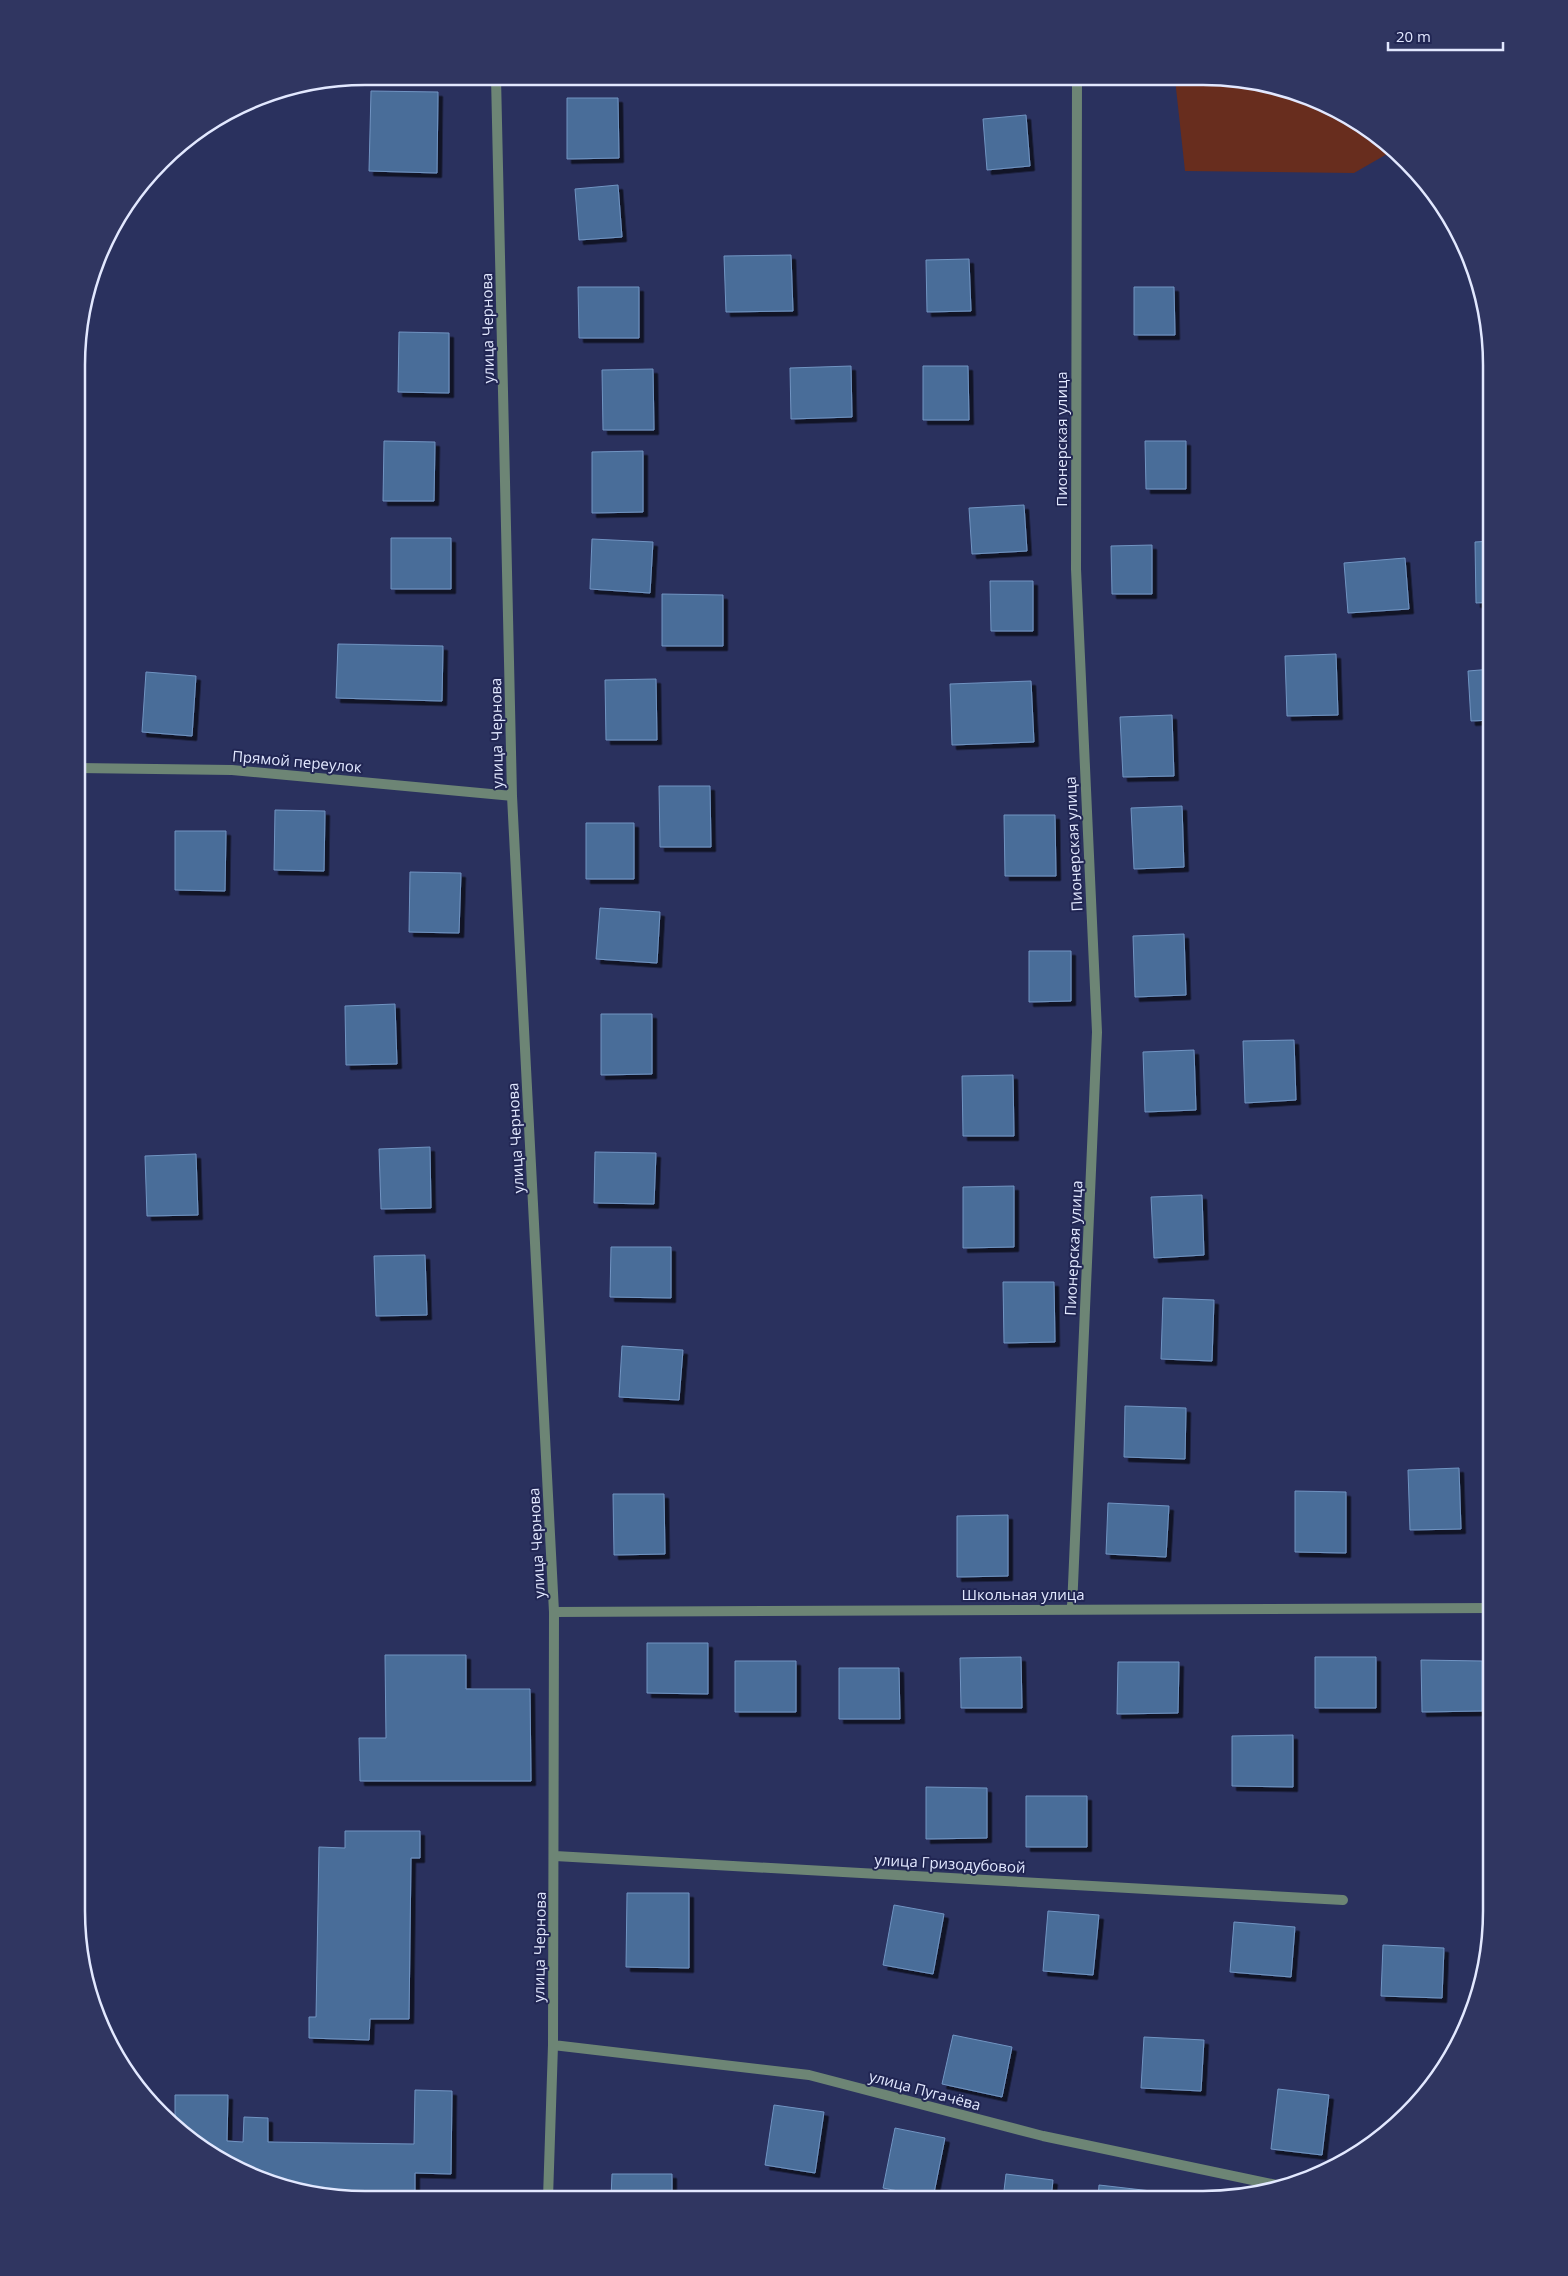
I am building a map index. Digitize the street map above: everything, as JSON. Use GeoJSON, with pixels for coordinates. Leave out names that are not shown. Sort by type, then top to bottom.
{"type":"FeatureCollection","features":[{"type":"Feature","properties":{"kind":"street","name":"улица Чернова"},"geometry":{"type":"LineString","coordinates":[[496,85],[512,796],[554,1612],[554,2045],[548,2191]]}},
{"type":"Feature","properties":{"kind":"street","name":"Пионерская улица"},"geometry":{"type":"LineString","coordinates":[[1072,1608],[1097,1032],[1076,569],[1078,85]]}},
{"type":"Feature","properties":{"kind":"street","name":"Прямой переулок"},"geometry":{"type":"LineString","coordinates":[[85,768],[232,770],[512,796]]}},
{"type":"Feature","properties":{"kind":"street","name":"Школьная улица"},"geometry":{"type":"LineString","coordinates":[[554,1612],[1072,1608],[1483,1608]]}},
{"type":"Feature","properties":{"kind":"street","name":"улица Гризодубовой"},"geometry":{"type":"LineString","coordinates":[[555,1856],[1343,1900]]}},
{"type":"Feature","properties":{"kind":"street","name":"улица Пугачёва"},"geometry":{"type":"LineString","coordinates":[[554,2045],[808,2075],[1043,2136],[1268,2183]]}},
{"type":"Feature","properties":{"kind":"shaded area"},"geometry":{"type":"Polygon","coordinates":[[[1176,85],[1240,87],[1293,100],[1343,122],[1388,154],[1354,173],[1185,171],[1176,85]]]}},
{"type":"Feature","properties":{"kind":"building"},"geometry":{"type":"Polygon","coordinates":[[[371,91],[438,92],[437,173],[369,171],[371,91]]]}},
{"type":"Feature","properties":{"kind":"building"},"geometry":{"type":"Polygon","coordinates":[[[567,98],[618,98],[619,158],[567,159],[567,98]]]}},
{"type":"Feature","properties":{"kind":"building"},"geometry":{"type":"Polygon","coordinates":[[[1026,115],[1030,166],[987,170],[983,119],[1026,115]]]}},
{"type":"Feature","properties":{"kind":"building"},"geometry":{"type":"Polygon","coordinates":[[[618,185],[622,237],[579,240],[575,189],[618,185]]]}},
{"type":"Feature","properties":{"kind":"building"},"geometry":{"type":"Polygon","coordinates":[[[791,255],[793,311],[726,312],[724,256],[791,255]]]}},
{"type":"Feature","properties":{"kind":"building"},"geometry":{"type":"Polygon","coordinates":[[[969,259],[971,311],[927,312],[926,260],[969,259]]]}},
{"type":"Feature","properties":{"kind":"building"},"geometry":{"type":"Polygon","coordinates":[[[578,287],[639,287],[639,338],[579,338],[578,287]]]}},
{"type":"Feature","properties":{"kind":"building"},"geometry":{"type":"Polygon","coordinates":[[[1134,287],[1174,287],[1175,335],[1134,335],[1134,287]]]}},
{"type":"Feature","properties":{"kind":"building"},"geometry":{"type":"Polygon","coordinates":[[[399,332],[449,333],[449,393],[398,392],[399,332]]]}},
{"type":"Feature","properties":{"kind":"building"},"geometry":{"type":"Polygon","coordinates":[[[851,366],[852,417],[791,419],[790,368],[851,366]]]}},
{"type":"Feature","properties":{"kind":"building"},"geometry":{"type":"Polygon","coordinates":[[[923,366],[968,366],[969,420],[923,420],[923,366]]]}},
{"type":"Feature","properties":{"kind":"building"},"geometry":{"type":"Polygon","coordinates":[[[653,369],[654,430],[603,430],[602,370],[653,369]]]}},
{"type":"Feature","properties":{"kind":"building"},"geometry":{"type":"Polygon","coordinates":[[[384,441],[435,442],[434,501],[383,501],[384,441]]]}},
{"type":"Feature","properties":{"kind":"building"},"geometry":{"type":"Polygon","coordinates":[[[1145,441],[1186,441],[1186,489],[1146,489],[1145,441]]]}},
{"type":"Feature","properties":{"kind":"building"},"geometry":{"type":"Polygon","coordinates":[[[643,451],[643,512],[592,513],[592,452],[643,451]]]}},
{"type":"Feature","properties":{"kind":"building"},"geometry":{"type":"Polygon","coordinates":[[[1024,505],[1027,551],[972,554],[969,508],[1024,505]]]}},
{"type":"Feature","properties":{"kind":"building"},"geometry":{"type":"Polygon","coordinates":[[[391,538],[451,538],[451,589],[391,589],[391,538]]]}},
{"type":"Feature","properties":{"kind":"building"},"geometry":{"type":"Polygon","coordinates":[[[592,539],[653,542],[650,593],[590,589],[592,539]]]}},
{"type":"Feature","properties":{"kind":"building"},"geometry":{"type":"Polygon","coordinates":[[[1475,542],[1483,542],[1483,603],[1476,603],[1475,542]]]}},
{"type":"Feature","properties":{"kind":"building"},"geometry":{"type":"Polygon","coordinates":[[[1152,545],[1152,594],[1112,594],[1111,546],[1152,545]]]}},
{"type":"Feature","properties":{"kind":"building"},"geometry":{"type":"Polygon","coordinates":[[[1405,558],[1409,609],[1348,613],[1344,563],[1405,558]]]}},
{"type":"Feature","properties":{"kind":"building"},"geometry":{"type":"Polygon","coordinates":[[[990,581],[1033,581],[1033,631],[991,631],[990,581]]]}},
{"type":"Feature","properties":{"kind":"building"},"geometry":{"type":"Polygon","coordinates":[[[662,594],[723,595],[723,646],[662,646],[662,594]]]}},
{"type":"Feature","properties":{"kind":"building"},"geometry":{"type":"Polygon","coordinates":[[[338,644],[443,646],[442,701],[336,698],[338,644]]]}},
{"type":"Feature","properties":{"kind":"building"},"geometry":{"type":"Polygon","coordinates":[[[1336,654],[1338,715],[1287,716],[1285,656],[1336,654]]]}},
{"type":"Feature","properties":{"kind":"building"},"geometry":{"type":"Polygon","coordinates":[[[1483,670],[1483,720],[1471,721],[1468,671],[1483,670]]]}},
{"type":"Feature","properties":{"kind":"building"},"geometry":{"type":"Polygon","coordinates":[[[146,672],[196,676],[192,736],[142,732],[146,672]]]}},
{"type":"Feature","properties":{"kind":"building"},"geometry":{"type":"Polygon","coordinates":[[[656,679],[657,740],[606,740],[605,680],[656,679]]]}},
{"type":"Feature","properties":{"kind":"building"},"geometry":{"type":"Polygon","coordinates":[[[1031,681],[1034,742],[952,745],[950,684],[1031,681]]]}},
{"type":"Feature","properties":{"kind":"building"},"geometry":{"type":"Polygon","coordinates":[[[1172,715],[1174,776],[1123,777],[1120,717],[1172,715]]]}},
{"type":"Feature","properties":{"kind":"building"},"geometry":{"type":"Polygon","coordinates":[[[659,786],[710,786],[711,847],[660,847],[659,786]]]}},
{"type":"Feature","properties":{"kind":"building"},"geometry":{"type":"Polygon","coordinates":[[[1182,806],[1184,867],[1134,869],[1131,808],[1182,806]]]}},
{"type":"Feature","properties":{"kind":"building"},"geometry":{"type":"Polygon","coordinates":[[[275,810],[325,811],[324,871],[274,870],[275,810]]]}},
{"type":"Feature","properties":{"kind":"building"},"geometry":{"type":"Polygon","coordinates":[[[1004,815],[1055,815],[1056,876],[1005,876],[1004,815]]]}},
{"type":"Feature","properties":{"kind":"building"},"geometry":{"type":"Polygon","coordinates":[[[586,823],[634,823],[634,879],[586,879],[586,823]]]}},
{"type":"Feature","properties":{"kind":"building"},"geometry":{"type":"Polygon","coordinates":[[[175,831],[226,831],[225,891],[175,890],[175,831]]]}},
{"type":"Feature","properties":{"kind":"building"},"geometry":{"type":"Polygon","coordinates":[[[410,872],[461,873],[459,933],[409,932],[410,872]]]}},
{"type":"Feature","properties":{"kind":"building"},"geometry":{"type":"Polygon","coordinates":[[[600,908],[660,912],[657,963],[596,959],[600,908]]]}},
{"type":"Feature","properties":{"kind":"building"},"geometry":{"type":"Polygon","coordinates":[[[1184,934],[1186,995],[1135,997],[1133,936],[1184,934]]]}},
{"type":"Feature","properties":{"kind":"building"},"geometry":{"type":"Polygon","coordinates":[[[1029,951],[1071,951],[1071,1001],[1029,1002],[1029,951]]]}},
{"type":"Feature","properties":{"kind":"building"},"geometry":{"type":"Polygon","coordinates":[[[395,1004],[397,1064],[346,1065],[345,1006],[395,1004]]]}},
{"type":"Feature","properties":{"kind":"building"},"geometry":{"type":"Polygon","coordinates":[[[601,1014],[652,1014],[652,1074],[601,1075],[601,1014]]]}},
{"type":"Feature","properties":{"kind":"building"},"geometry":{"type":"Polygon","coordinates":[[[1294,1040],[1296,1100],[1245,1103],[1243,1041],[1294,1040]]]}},
{"type":"Feature","properties":{"kind":"building"},"geometry":{"type":"Polygon","coordinates":[[[1194,1050],[1196,1110],[1145,1112],[1143,1052],[1194,1050]]]}},
{"type":"Feature","properties":{"kind":"building"},"geometry":{"type":"Polygon","coordinates":[[[1013,1075],[1014,1136],[963,1136],[962,1076],[1013,1075]]]}},
{"type":"Feature","properties":{"kind":"building"},"geometry":{"type":"Polygon","coordinates":[[[430,1147],[431,1208],[381,1209],[379,1149],[430,1147]]]}},
{"type":"Feature","properties":{"kind":"building"},"geometry":{"type":"Polygon","coordinates":[[[595,1152],[656,1153],[654,1204],[594,1203],[595,1152]]]}},
{"type":"Feature","properties":{"kind":"building"},"geometry":{"type":"Polygon","coordinates":[[[196,1154],[198,1215],[147,1216],[145,1156],[196,1154]]]}},
{"type":"Feature","properties":{"kind":"building"},"geometry":{"type":"Polygon","coordinates":[[[1014,1186],[1014,1247],[963,1248],[963,1187],[1014,1186]]]}},
{"type":"Feature","properties":{"kind":"building"},"geometry":{"type":"Polygon","coordinates":[[[1202,1195],[1204,1255],[1154,1258],[1151,1197],[1202,1195]]]}},
{"type":"Feature","properties":{"kind":"building"},"geometry":{"type":"Polygon","coordinates":[[[611,1247],[671,1247],[671,1298],[610,1297],[611,1247]]]}},
{"type":"Feature","properties":{"kind":"building"},"geometry":{"type":"Polygon","coordinates":[[[425,1255],[427,1315],[376,1316],[374,1256],[425,1255]]]}},
{"type":"Feature","properties":{"kind":"building"},"geometry":{"type":"Polygon","coordinates":[[[1003,1282],[1054,1282],[1055,1342],[1004,1343],[1003,1282]]]}},
{"type":"Feature","properties":{"kind":"building"},"geometry":{"type":"Polygon","coordinates":[[[1163,1298],[1214,1300],[1212,1361],[1161,1359],[1163,1298]]]}},
{"type":"Feature","properties":{"kind":"building"},"geometry":{"type":"Polygon","coordinates":[[[622,1346],[683,1350],[679,1400],[619,1397],[622,1346]]]}},
{"type":"Feature","properties":{"kind":"building"},"geometry":{"type":"Polygon","coordinates":[[[1125,1406],[1186,1408],[1185,1459],[1124,1457],[1125,1406]]]}},
{"type":"Feature","properties":{"kind":"building"},"geometry":{"type":"Polygon","coordinates":[[[1459,1468],[1461,1529],[1410,1530],[1408,1470],[1459,1468]]]}},
{"type":"Feature","properties":{"kind":"building"},"geometry":{"type":"Polygon","coordinates":[[[1295,1491],[1346,1492],[1346,1553],[1295,1552],[1295,1491]]]}},
{"type":"Feature","properties":{"kind":"building"},"geometry":{"type":"Polygon","coordinates":[[[613,1494],[664,1494],[665,1554],[614,1555],[613,1494]]]}},
{"type":"Feature","properties":{"kind":"building"},"geometry":{"type":"Polygon","coordinates":[[[1108,1503],[1169,1506],[1166,1557],[1106,1554],[1108,1503]]]}},
{"type":"Feature","properties":{"kind":"building"},"geometry":{"type":"Polygon","coordinates":[[[1008,1515],[1008,1576],[957,1577],[957,1516],[1008,1515]]]}},
{"type":"Feature","properties":{"kind":"building"},"geometry":{"type":"Polygon","coordinates":[[[647,1643],[708,1643],[708,1694],[647,1693],[647,1643]]]}},
{"type":"Feature","properties":{"kind":"building"},"geometry":{"type":"Polygon","coordinates":[[[385,1655],[466,1655],[466,1689],[530,1689],[531,1781],[360,1781],[359,1738],[386,1738],[385,1655]]]}},
{"type":"Feature","properties":{"kind":"building"},"geometry":{"type":"Polygon","coordinates":[[[1021,1657],[1022,1708],[961,1708],[960,1658],[1021,1657]]]}},
{"type":"Feature","properties":{"kind":"building"},"geometry":{"type":"Polygon","coordinates":[[[1315,1657],[1376,1657],[1376,1708],[1315,1708],[1315,1657]]]}},
{"type":"Feature","properties":{"kind":"building"},"geometry":{"type":"Polygon","coordinates":[[[1421,1660],[1482,1661],[1482,1711],[1422,1712],[1421,1660]]]}},
{"type":"Feature","properties":{"kind":"building"},"geometry":{"type":"Polygon","coordinates":[[[735,1661],[796,1661],[796,1712],[735,1712],[735,1661]]]}},
{"type":"Feature","properties":{"kind":"building"},"geometry":{"type":"Polygon","coordinates":[[[1118,1662],[1179,1662],[1178,1713],[1117,1714],[1118,1662]]]}},
{"type":"Feature","properties":{"kind":"building"},"geometry":{"type":"Polygon","coordinates":[[[839,1668],[899,1668],[900,1719],[839,1719],[839,1668]]]}},
{"type":"Feature","properties":{"kind":"building"},"geometry":{"type":"Polygon","coordinates":[[[1293,1735],[1293,1787],[1232,1786],[1232,1736],[1293,1735]]]}},
{"type":"Feature","properties":{"kind":"building"},"geometry":{"type":"Polygon","coordinates":[[[926,1787],[987,1788],[987,1838],[926,1839],[926,1787]]]}},
{"type":"Feature","properties":{"kind":"building"},"geometry":{"type":"Polygon","coordinates":[[[1026,1796],[1087,1796],[1087,1847],[1026,1847],[1026,1796]]]}},
{"type":"Feature","properties":{"kind":"building"},"geometry":{"type":"Polygon","coordinates":[[[345,1831],[420,1831],[420,1858],[411,1858],[409,2019],[370,2019],[369,2040],[309,2038],[309,2017],[316,2017],[319,1847],[345,1848],[345,1831]]]}},
{"type":"Feature","properties":{"kind":"building"},"geometry":{"type":"Polygon","coordinates":[[[627,1893],[689,1893],[689,1968],[626,1967],[627,1893]]]}},
{"type":"Feature","properties":{"kind":"building"},"geometry":{"type":"Polygon","coordinates":[[[894,1905],[944,1914],[933,1974],[883,1965],[894,1905]]]}},
{"type":"Feature","properties":{"kind":"building"},"geometry":{"type":"Polygon","coordinates":[[[1048,1911],[1099,1915],[1093,1975],[1043,1971],[1048,1911]]]}},
{"type":"Feature","properties":{"kind":"building"},"geometry":{"type":"Polygon","coordinates":[[[1234,1922],[1295,1927],[1291,1977],[1230,1972],[1234,1922]]]}},
{"type":"Feature","properties":{"kind":"building"},"geometry":{"type":"Polygon","coordinates":[[[1383,1945],[1444,1948],[1442,1998],[1381,1996],[1383,1945]]]}},
{"type":"Feature","properties":{"kind":"building"},"geometry":{"type":"Polygon","coordinates":[[[953,2035],[1012,2047],[1002,2097],[942,2084],[953,2035]]]}},
{"type":"Feature","properties":{"kind":"building"},"geometry":{"type":"Polygon","coordinates":[[[1144,2037],[1204,2040],[1201,2091],[1141,2088],[1144,2037]]]}},
{"type":"Feature","properties":{"kind":"building"},"geometry":{"type":"Polygon","coordinates":[[[1278,2089],[1329,2095],[1322,2155],[1271,2149],[1278,2089]]]}},
{"type":"Feature","properties":{"kind":"building"},"geometry":{"type":"Polygon","coordinates":[[[415,2090],[452,2091],[451,2174],[415,2173],[415,2191],[328,2189],[310,2186],[258,2170],[225,2154],[180,2122],[175,2117],[175,2095],[228,2095],[227,2141],[243,2142],[244,2117],[268,2118],[268,2142],[414,2144],[415,2090]]]}},
{"type":"Feature","properties":{"kind":"building"},"geometry":{"type":"Polygon","coordinates":[[[774,2105],[824,2112],[815,2173],[765,2165],[774,2105]]]}},
{"type":"Feature","properties":{"kind":"building"},"geometry":{"type":"Polygon","coordinates":[[[895,2128],[945,2138],[934,2191],[898,2191],[883,2188],[895,2128]]]}},
{"type":"Feature","properties":{"kind":"building"},"geometry":{"type":"Polygon","coordinates":[[[612,2174],[672,2174],[672,2191],[611,2191],[612,2174]]]}},
{"type":"Feature","properties":{"kind":"building"},"geometry":{"type":"Polygon","coordinates":[[[1006,2174],[1053,2180],[1052,2191],[1004,2191],[1006,2174]]]}},
{"type":"Feature","properties":{"kind":"building"},"geometry":{"type":"Polygon","coordinates":[[[1099,2185],[1151,2191],[1099,2191],[1099,2185]]]}}]}
